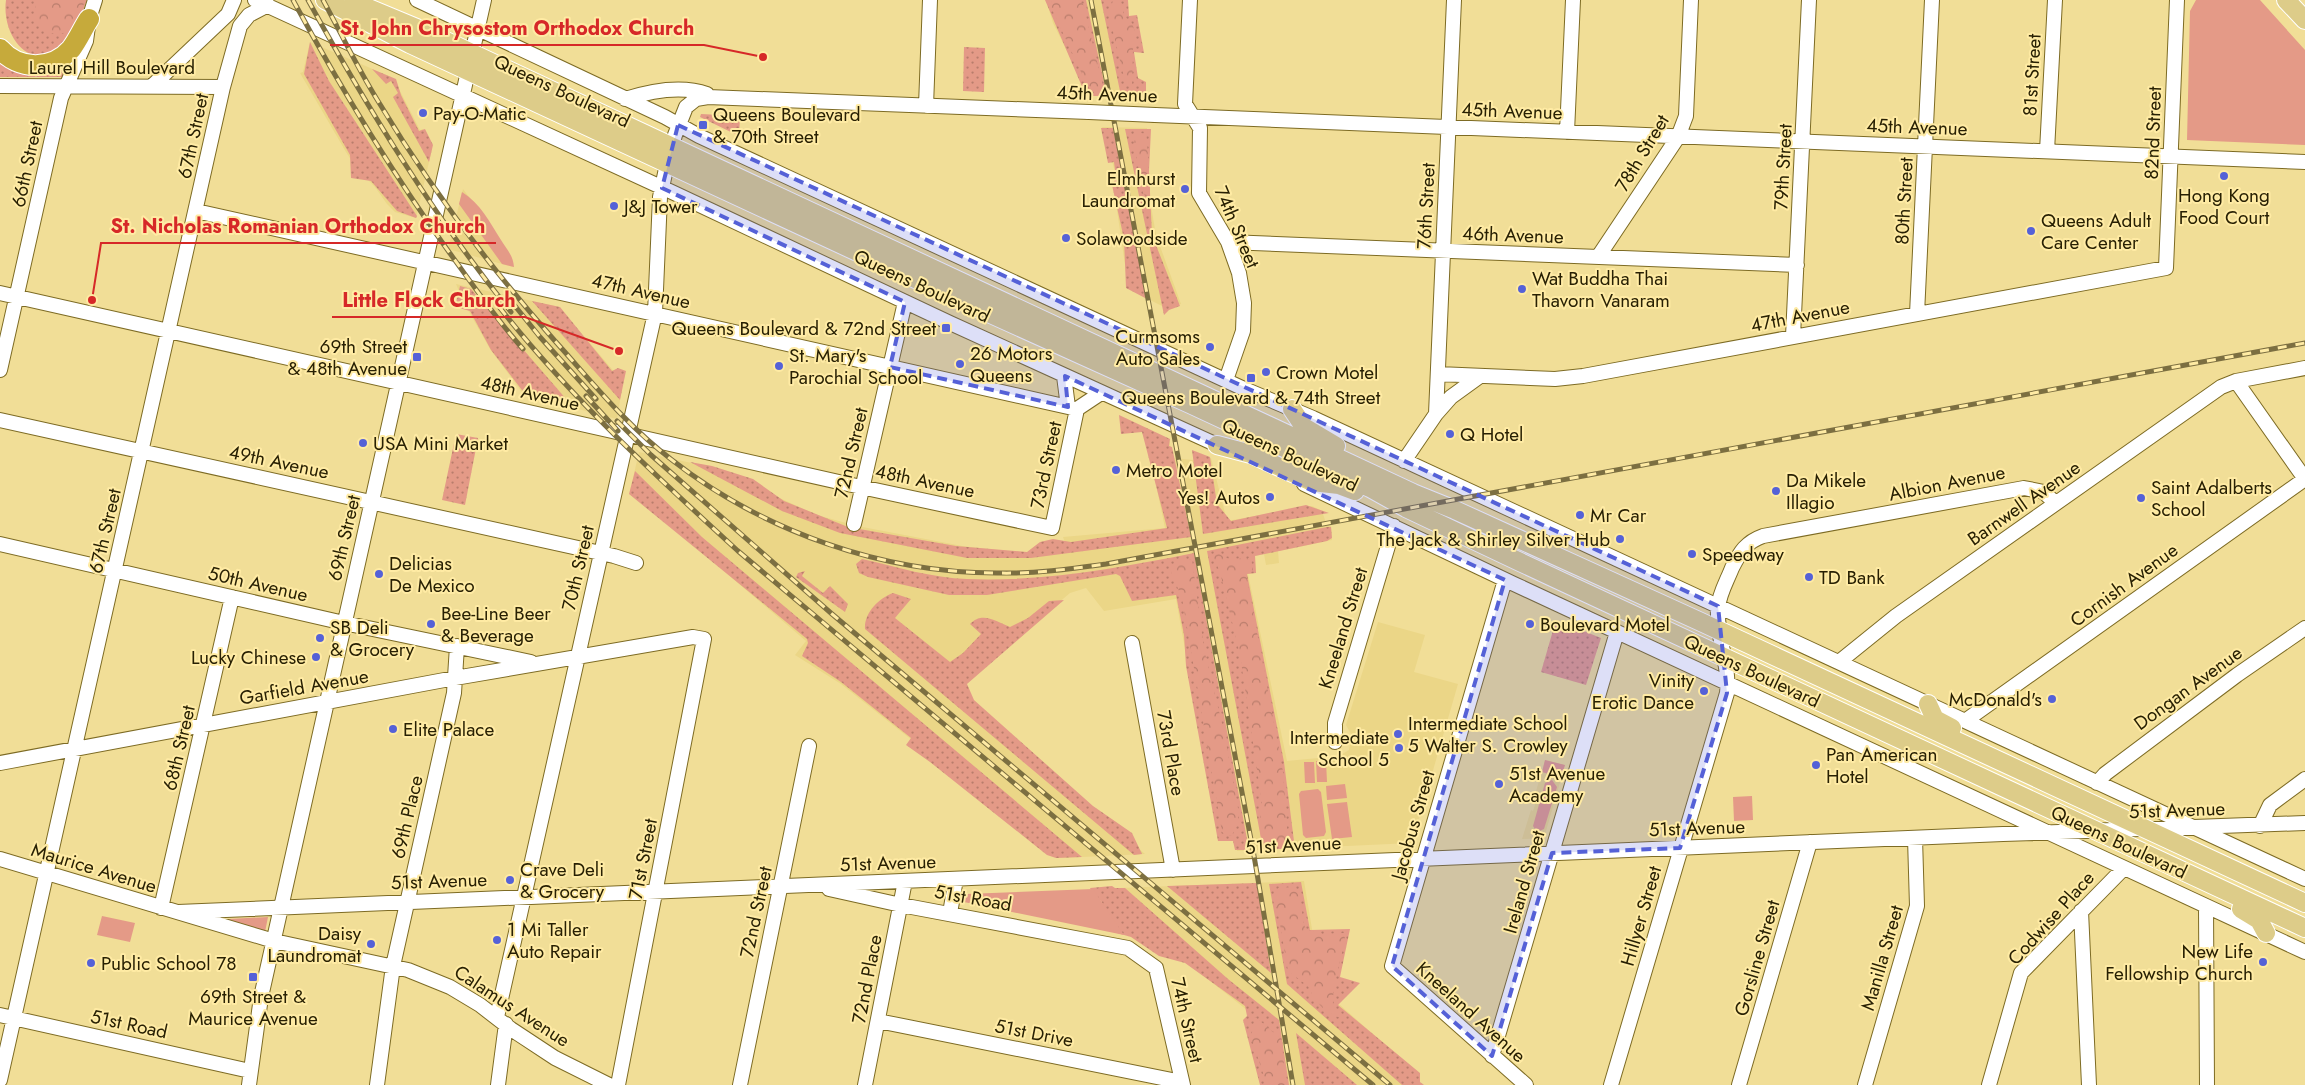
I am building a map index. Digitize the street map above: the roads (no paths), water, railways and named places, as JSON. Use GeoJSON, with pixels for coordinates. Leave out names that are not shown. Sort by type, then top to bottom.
{"type":"FeatureCollection","features":[{"type":"Feature","properties":{"kind":"highway"},"geometry":{"type":"LineString","coordinates":[[0,48],[12,60],[19,63],[35,66],[52,62],[71,49],[92,9]]}},
{"type":"Feature","properties":{"kind":"main road","name":"Queens Boulevard"},"geometry":{"type":"LineString","coordinates":[[324,0],[410,44],[1184,401],[1370,488],[1406,508],[2006,764],[2304,903]]}},
{"type":"Feature","properties":{"kind":"main road","name":"Queens Boulevard"},"geometry":{"type":"LineString","coordinates":[[349,0],[472,53],[1148,371],[1413,493],[1455,510],[2098,831],[2305,928]]}},
{"type":"Feature","properties":{"kind":"main road"},"geometry":{"type":"LineString","coordinates":[[2286,0],[2305,20]]}},
{"type":"Feature","properties":{"kind":"main road"},"geometry":{"type":"LineString","coordinates":[[1292,409],[1300,424],[1308,431],[1416,486],[1455,510]]}},
{"type":"Feature","properties":{"kind":"main road"},"geometry":{"type":"LineString","coordinates":[[1218,445],[1251,454],[1312,482],[1339,486],[1406,508]]}},
{"type":"Feature","properties":{"kind":"main road"},"geometry":{"type":"LineString","coordinates":[[1928,704],[1938,722],[1967,735],[2006,764]]}},
{"type":"Feature","properties":{"kind":"main road"},"geometry":{"type":"LineString","coordinates":[[2186,873],[2223,901],[2257,918],[2266,933]]}},
{"type":"Feature","properties":{"kind":"street"},"geometry":{"type":"LineString","coordinates":[[152,86],[228,14],[234,0]]}},
{"type":"Feature","properties":{"kind":"street","name":"Queens Boulevard"},"geometry":{"type":"LineString","coordinates":[[418,0],[678,125],[2305,879]]}},
{"type":"Feature","properties":{"kind":"street","name":"69th Street"},"geometry":{"type":"LineString","coordinates":[[248,1085],[261,997],[484,0]]}},
{"type":"Feature","properties":{"kind":"street"},"geometry":{"type":"LineString","coordinates":[[926,106],[930,0]]}},
{"type":"Feature","properties":{"kind":"street","name":"74th Street"},"geometry":{"type":"LineString","coordinates":[[1190,0],[1185,104],[1200,128],[1199,193],[1228,242],[1239,273],[1244,303],[1243,331],[1226,380]]}},
{"type":"Feature","properties":{"kind":"street","name":"76th Street"},"geometry":{"type":"LineString","coordinates":[[1436,414],[1454,0]]}},
{"type":"Feature","properties":{"kind":"street"},"geometry":{"type":"LineString","coordinates":[[1566,132],[1573,0]]}},
{"type":"Feature","properties":{"kind":"street","name":"78th Street"},"geometry":{"type":"LineString","coordinates":[[1598,257],[1678,136],[1686,116],[1691,0]]}},
{"type":"Feature","properties":{"kind":"street","name":"79th Street"},"geometry":{"type":"LineString","coordinates":[[1793,336],[1809,0]]}},
{"type":"Feature","properties":{"kind":"street","name":"80th Street"},"geometry":{"type":"LineString","coordinates":[[1917,314],[1932,0]]}},
{"type":"Feature","properties":{"kind":"street","name":"81st Street"},"geometry":{"type":"LineString","coordinates":[[2047,151],[2055,0]]}},
{"type":"Feature","properties":{"kind":"street","name":"82nd Street"},"geometry":{"type":"LineString","coordinates":[[2166,268],[2177,0]]}},
{"type":"Feature","properties":{"kind":"street","name":"Queens Boulevard"},"geometry":{"type":"LineString","coordinates":[[261,3],[1064,376],[1394,526],[1505,580],[2305,952]]}},
{"type":"Feature","properties":{"kind":"street","name":"67th Street"},"geometry":{"type":"LineString","coordinates":[[0,1080],[7,1017],[47,872],[224,86],[240,26],[248,15],[261,3]]}},
{"type":"Feature","properties":{"kind":"street","name":"66th Street"},"geometry":{"type":"LineString","coordinates":[[0,370],[61,98],[86,41],[92,9]]}},
{"type":"Feature","properties":{"kind":"street","name":"Laurel Hill Boulevard"},"geometry":{"type":"LineString","coordinates":[[0,86],[224,86]]}},
{"type":"Feature","properties":{"kind":"street","name":"45th Avenue"},"geometry":{"type":"LineString","coordinates":[[625,99],[643,93],[685,90],[701,91],[718,97]]}},
{"type":"Feature","properties":{"kind":"street","name":"45th Avenue"},"geometry":{"type":"LineString","coordinates":[[678,125],[691,102],[702,98],[718,97],[2305,162]]}},
{"type":"Feature","properties":{"kind":"street","name":"70th Street"},"geometry":{"type":"LineString","coordinates":[[498,1085],[501,1021],[524,897],[655,313],[662,188],[678,125]]}},
{"type":"Feature","properties":{"kind":"street","name":"47th Avenue"},"geometry":{"type":"LineString","coordinates":[[196,211],[1073,408]]}},
{"type":"Feature","properties":{"kind":"street","name":"46th Avenue"},"geometry":{"type":"LineString","coordinates":[[1228,242],[1797,265]]}},
{"type":"Feature","properties":{"kind":"street","name":"47th Avenue"},"geometry":{"type":"LineString","coordinates":[[1438,374],[1569,378],[2166,268]]}},
{"type":"Feature","properties":{"kind":"street","name":"48th Avenue"},"geometry":{"type":"LineString","coordinates":[[0,293],[1052,528]]}},
{"type":"Feature","properties":{"kind":"street","name":"72nd Street"},"geometry":{"type":"LineString","coordinates":[[854,524],[905,302]]}},
{"type":"Feature","properties":{"kind":"street","name":"Barnwell Avenue"},"geometry":{"type":"LineString","coordinates":[[1839,662],[1896,616],[2221,387],[2236,382],[2305,368]]}},
{"type":"Feature","properties":{"kind":"street","name":"73rd Street"},"geometry":{"type":"LineString","coordinates":[[1052,528],[1073,408],[1064,376]]}},
{"type":"Feature","properties":{"kind":"street"},"geometry":{"type":"LineString","coordinates":[[1404,461],[1436,414],[1451,397],[1480,376]]}},
{"type":"Feature","properties":{"kind":"street"},"geometry":{"type":"LineString","coordinates":[[2236,382],[2305,479]]}},
{"type":"Feature","properties":{"kind":"street","name":"73rd Street"},"geometry":{"type":"LineString","coordinates":[[1073,408],[1101,393]]}},
{"type":"Feature","properties":{"kind":"street","name":"49th Avenue"},"geometry":{"type":"LineString","coordinates":[[0,420],[372,501],[601,553],[636,563]]}},
{"type":"Feature","properties":{"kind":"street","name":"Cornish Avenue"},"geometry":{"type":"LineString","coordinates":[[1964,721],[2305,479]]}},
{"type":"Feature","properties":{"kind":"street","name":"Albion Avenue"},"geometry":{"type":"LineString","coordinates":[[1723,644],[1718,606],[1721,594],[1740,552],[1749,542],[1758,538],[2024,488],[2044,492],[2055,503]]}},
{"type":"Feature","properties":{"kind":"street","name":"Kneeland Street"},"geometry":{"type":"LineString","coordinates":[[1335,742],[1335,723],[1394,526]]}},
{"type":"Feature","properties":{"kind":"street","name":"50th Avenue"},"geometry":{"type":"LineString","coordinates":[[0,544],[344,623],[539,663]]}},
{"type":"Feature","properties":{"kind":"street","name":"Jacobus Street"},"geometry":{"type":"LineString","coordinates":[[1392,966],[1422,858],[1505,580]]}},
{"type":"Feature","properties":{"kind":"street","name":"68th Street"},"geometry":{"type":"LineString","coordinates":[[161,908],[232,597]]}},
{"type":"Feature","properties":{"kind":"street","name":"Dongan Avenue"},"geometry":{"type":"LineString","coordinates":[[2097,782],[2229,681],[2305,628]]}},
{"type":"Feature","properties":{"kind":"street","name":"Ireland Street"},"geometry":{"type":"LineString","coordinates":[[1492,1056],[1617,632]]}},
{"type":"Feature","properties":{"kind":"street","name":"Garfield Avenue"},"geometry":{"type":"LineString","coordinates":[[0,763],[577,656],[693,637],[704,639]]}},
{"type":"Feature","properties":{"kind":"street","name":"71st Street"},"geometry":{"type":"LineString","coordinates":[[618,1085],[704,639]]}},
{"type":"Feature","properties":{"kind":"street","name":"73rd Place"},"geometry":{"type":"LineString","coordinates":[[1132,643],[1173,870]]}},
{"type":"Feature","properties":{"kind":"street","name":"Hillyer Street"},"geometry":{"type":"LineString","coordinates":[[1611,1085],[1728,684],[1723,644]]}},
{"type":"Feature","properties":{"kind":"street","name":"69th Place"},"geometry":{"type":"LineString","coordinates":[[377,1085],[393,966],[454,693],[457,646]]}},
{"type":"Feature","properties":{"kind":"street","name":"72nd Street"},"geometry":{"type":"LineString","coordinates":[[740,1085],[809,746]]}},
{"type":"Feature","properties":{"kind":"street"},"geometry":{"type":"LineString","coordinates":[[2260,826],[2270,805],[2305,779]]}},
{"type":"Feature","properties":{"kind":"street","name":"51st Avenue"},"geometry":{"type":"LineString","coordinates":[[282,906],[2049,832],[2305,823]]}},
{"type":"Feature","properties":{"kind":"street","name":"Manilla Street"},"geometry":{"type":"LineString","coordinates":[[1865,1085],[1917,906],[1915,838]]}},
{"type":"Feature","properties":{"kind":"street","name":"Gorsline Street"},"geometry":{"type":"LineString","coordinates":[[1739,1085],[1810,842]]}},
{"type":"Feature","properties":{"kind":"street","name":"Maurice Avenue"},"geometry":{"type":"LineString","coordinates":[[0,859],[274,941]]}},
{"type":"Feature","properties":{"kind":"street","name":"Codwise Place"},"geometry":{"type":"LineString","coordinates":[[1988,1085],[2022,973],[2124,868]]}},
{"type":"Feature","properties":{"kind":"street"},"geometry":{"type":"LineString","coordinates":[[950,913],[956,879]]}},
{"type":"Feature","properties":{"kind":"street","name":"72nd Place"},"geometry":{"type":"LineString","coordinates":[[865,1085],[905,881]]}},
{"type":"Feature","properties":{"kind":"street","name":"51st Road"},"geometry":{"type":"LineString","coordinates":[[811,885],[901,905],[1128,948]]}},
{"type":"Feature","properties":{"kind":"street","name":"Maurice Avenue"},"geometry":{"type":"LineString","coordinates":[[178,912],[282,906]]}},
{"type":"Feature","properties":{"kind":"street"},"geometry":{"type":"LineString","coordinates":[[2206,906],[2207,1085]]}},
{"type":"Feature","properties":{"kind":"street"},"geometry":{"type":"LineString","coordinates":[[2081,911],[2090,1085]]}},
{"type":"Feature","properties":{"kind":"street","name":"Calamus Avenue"},"geometry":{"type":"LineString","coordinates":[[274,941],[393,966],[450,987],[555,1058],[609,1085]]}},
{"type":"Feature","properties":{"kind":"street","name":"74th Street"},"geometry":{"type":"LineString","coordinates":[[1128,948],[1156,968],[1182,1083]]}},
{"type":"Feature","properties":{"kind":"street","name":"Kneeland Avenue"},"geometry":{"type":"LineString","coordinates":[[1392,966],[1526,1085]]}},
{"type":"Feature","properties":{"kind":"street","name":"51st Road"},"geometry":{"type":"LineString","coordinates":[[7,1017],[250,1071]]}},
{"type":"Feature","properties":{"kind":"street","name":"51st Drive"},"geometry":{"type":"LineString","coordinates":[[878,1021],[1182,1083]]}},
{"type":"Feature","properties":{"kind":"railway"},"geometry":{"type":"LineString","coordinates":[[293,0],[348,97],[407,191],[485,302],[523,349]]}},
{"type":"Feature","properties":{"kind":"railway"},"geometry":{"type":"LineString","coordinates":[[308,0],[378,121],[428,199],[511,312]]}},
{"type":"Feature","properties":{"kind":"railway"},"geometry":{"type":"LineString","coordinates":[[323,0],[378,101],[439,195],[483,255],[531,313],[596,388],[640,433],[672,460],[707,485],[745,508],[784,527],[825,543],[867,556],[910,565],[953,571],[1025,573],[1106,564],[2305,343]]}},
{"type":"Feature","properties":{"kind":"railway"},"geometry":{"type":"LineString","coordinates":[[1091,0],[1253,850],[1293,1085]]}},
{"type":"Feature","properties":{"kind":"railway"},"geometry":{"type":"LineString","coordinates":[[511,301],[540,337],[596,399]]}},
{"type":"Feature","properties":{"kind":"railway"},"geometry":{"type":"LineString","coordinates":[[500,308],[584,404],[738,551],[1373,1085]]}},
{"type":"Feature","properties":{"kind":"railway"},"geometry":{"type":"LineString","coordinates":[[586,396],[618,431]]}},
{"type":"Feature","properties":{"kind":"railway"},"geometry":{"type":"LineString","coordinates":[[617,421],[651,455],[832,614],[1390,1085]]}},
{"type":"Feature","properties":{"kind":"place","name":"St. John Chrysostom Orthodox Church"},"geometry":{"type":"Point","coordinates":[763,57]}},
{"type":"Feature","properties":{"kind":"place","name":"Pay-O-Matic"},"geometry":{"type":"Point","coordinates":[423,113]}},
{"type":"Feature","properties":{"kind":"place","name":"Queens Boulevard & 70th Street"},"geometry":{"type":"Point","coordinates":[703,125]}},
{"type":"Feature","properties":{"kind":"place","name":"Hong Kong Food Court"},"geometry":{"type":"Point","coordinates":[2224,176]}},
{"type":"Feature","properties":{"kind":"place","name":"Elmhurst Laundromat"},"geometry":{"type":"Point","coordinates":[1185,189]}},
{"type":"Feature","properties":{"kind":"place","name":"J&J Tower"},"geometry":{"type":"Point","coordinates":[614,206]}},
{"type":"Feature","properties":{"kind":"place","name":"Queens Adult Care Center"},"geometry":{"type":"Point","coordinates":[2031,231]}},
{"type":"Feature","properties":{"kind":"place","name":"Solawoodside"},"geometry":{"type":"Point","coordinates":[1066,238]}},
{"type":"Feature","properties":{"kind":"place","name":"Wat Buddha Thai Thavorn Vanaram"},"geometry":{"type":"Point","coordinates":[1522,289]}},
{"type":"Feature","properties":{"kind":"place","name":"St. Nicholas Romanian Orthodox Church"},"geometry":{"type":"Point","coordinates":[92,300]}},
{"type":"Feature","properties":{"kind":"place","name":"Queens Boulevard & 72nd Street"},"geometry":{"type":"Point","coordinates":[946,328]}},
{"type":"Feature","properties":{"kind":"place","name":"Curmsoms Auto Sales"},"geometry":{"type":"Point","coordinates":[1210,347]}},
{"type":"Feature","properties":{"kind":"place","name":"Little Flock Church"},"geometry":{"type":"Point","coordinates":[619,351]}},
{"type":"Feature","properties":{"kind":"place","name":"69th Street & 48th Avenue"},"geometry":{"type":"Point","coordinates":[417,357]}},
{"type":"Feature","properties":{"kind":"place","name":"26 Motors Queens"},"geometry":{"type":"Point","coordinates":[960,364]}},
{"type":"Feature","properties":{"kind":"place","name":"St. Mary's Parochial School"},"geometry":{"type":"Point","coordinates":[779,366]}},
{"type":"Feature","properties":{"kind":"place","name":"Crown Motel"},"geometry":{"type":"Point","coordinates":[1266,372]}},
{"type":"Feature","properties":{"kind":"place","name":"Queens Boulevard & 74th Street"},"geometry":{"type":"Point","coordinates":[1251,378]}},
{"type":"Feature","properties":{"kind":"place","name":"Q Hotel"},"geometry":{"type":"Point","coordinates":[1450,434]}},
{"type":"Feature","properties":{"kind":"place","name":"USA Mini Market"},"geometry":{"type":"Point","coordinates":[363,443]}},
{"type":"Feature","properties":{"kind":"place","name":"Metro Motel"},"geometry":{"type":"Point","coordinates":[1116,470]}},
{"type":"Feature","properties":{"kind":"place","name":"Da Mikele Illagio"},"geometry":{"type":"Point","coordinates":[1776,491]}},
{"type":"Feature","properties":{"kind":"place","name":"Yes! Autos"},"geometry":{"type":"Point","coordinates":[1270,497]}},
{"type":"Feature","properties":{"kind":"place","name":"Saint Adalberts School"},"geometry":{"type":"Point","coordinates":[2141,498]}},
{"type":"Feature","properties":{"kind":"place","name":"Mr Car"},"geometry":{"type":"Point","coordinates":[1580,515]}},
{"type":"Feature","properties":{"kind":"place","name":"The Jack & Shirley Silver Hub"},"geometry":{"type":"Point","coordinates":[1620,539]}},
{"type":"Feature","properties":{"kind":"place","name":"Speedway"},"geometry":{"type":"Point","coordinates":[1692,554]}},
{"type":"Feature","properties":{"kind":"place","name":"Delicias De Mexico"},"geometry":{"type":"Point","coordinates":[379,574]}},
{"type":"Feature","properties":{"kind":"place","name":"TD Bank"},"geometry":{"type":"Point","coordinates":[1809,577]}},
{"type":"Feature","properties":{"kind":"place","name":"Bee-Line Beer & Beverage"},"geometry":{"type":"Point","coordinates":[431,624]}},
{"type":"Feature","properties":{"kind":"place","name":"Boulevard Motel"},"geometry":{"type":"Point","coordinates":[1530,624]}},
{"type":"Feature","properties":{"kind":"place","name":"SB Deli & Grocery"},"geometry":{"type":"Point","coordinates":[320,638]}},
{"type":"Feature","properties":{"kind":"place","name":"Lucky Chinese"},"geometry":{"type":"Point","coordinates":[316,657]}},
{"type":"Feature","properties":{"kind":"place","name":"Vinity Erotic Dance"},"geometry":{"type":"Point","coordinates":[1704,691]}},
{"type":"Feature","properties":{"kind":"place","name":"McDonald's"},"geometry":{"type":"Point","coordinates":[2052,699]}},
{"type":"Feature","properties":{"kind":"place","name":"Elite Palace"},"geometry":{"type":"Point","coordinates":[393,729]}},
{"type":"Feature","properties":{"kind":"place","name":"Intermediate School 5 Walter S. Crowley"},"geometry":{"type":"Point","coordinates":[1398,734]}},
{"type":"Feature","properties":{"kind":"place","name":"Intermediate School 5"},"geometry":{"type":"Point","coordinates":[1399,748]}},
{"type":"Feature","properties":{"kind":"place","name":"Pan American Hotel"},"geometry":{"type":"Point","coordinates":[1816,765]}},
{"type":"Feature","properties":{"kind":"place","name":"51st Avenue Academy"},"geometry":{"type":"Point","coordinates":[1499,784]}},
{"type":"Feature","properties":{"kind":"place","name":"Crave Deli & Grocery"},"geometry":{"type":"Point","coordinates":[510,880]}},
{"type":"Feature","properties":{"kind":"place","name":"1 Mi Taller Auto Repair"},"geometry":{"type":"Point","coordinates":[497,940]}},
{"type":"Feature","properties":{"kind":"place","name":"Daisy Laundromat"},"geometry":{"type":"Point","coordinates":[371,944]}},
{"type":"Feature","properties":{"kind":"place","name":"New Life Fellowship Church"},"geometry":{"type":"Point","coordinates":[2263,962]}},
{"type":"Feature","properties":{"kind":"place","name":"Public School 78"},"geometry":{"type":"Point","coordinates":[91,963]}},
{"type":"Feature","properties":{"kind":"place","name":"69th Street & Maurice Avenue"},"geometry":{"type":"Point","coordinates":[253,977]}}]}
